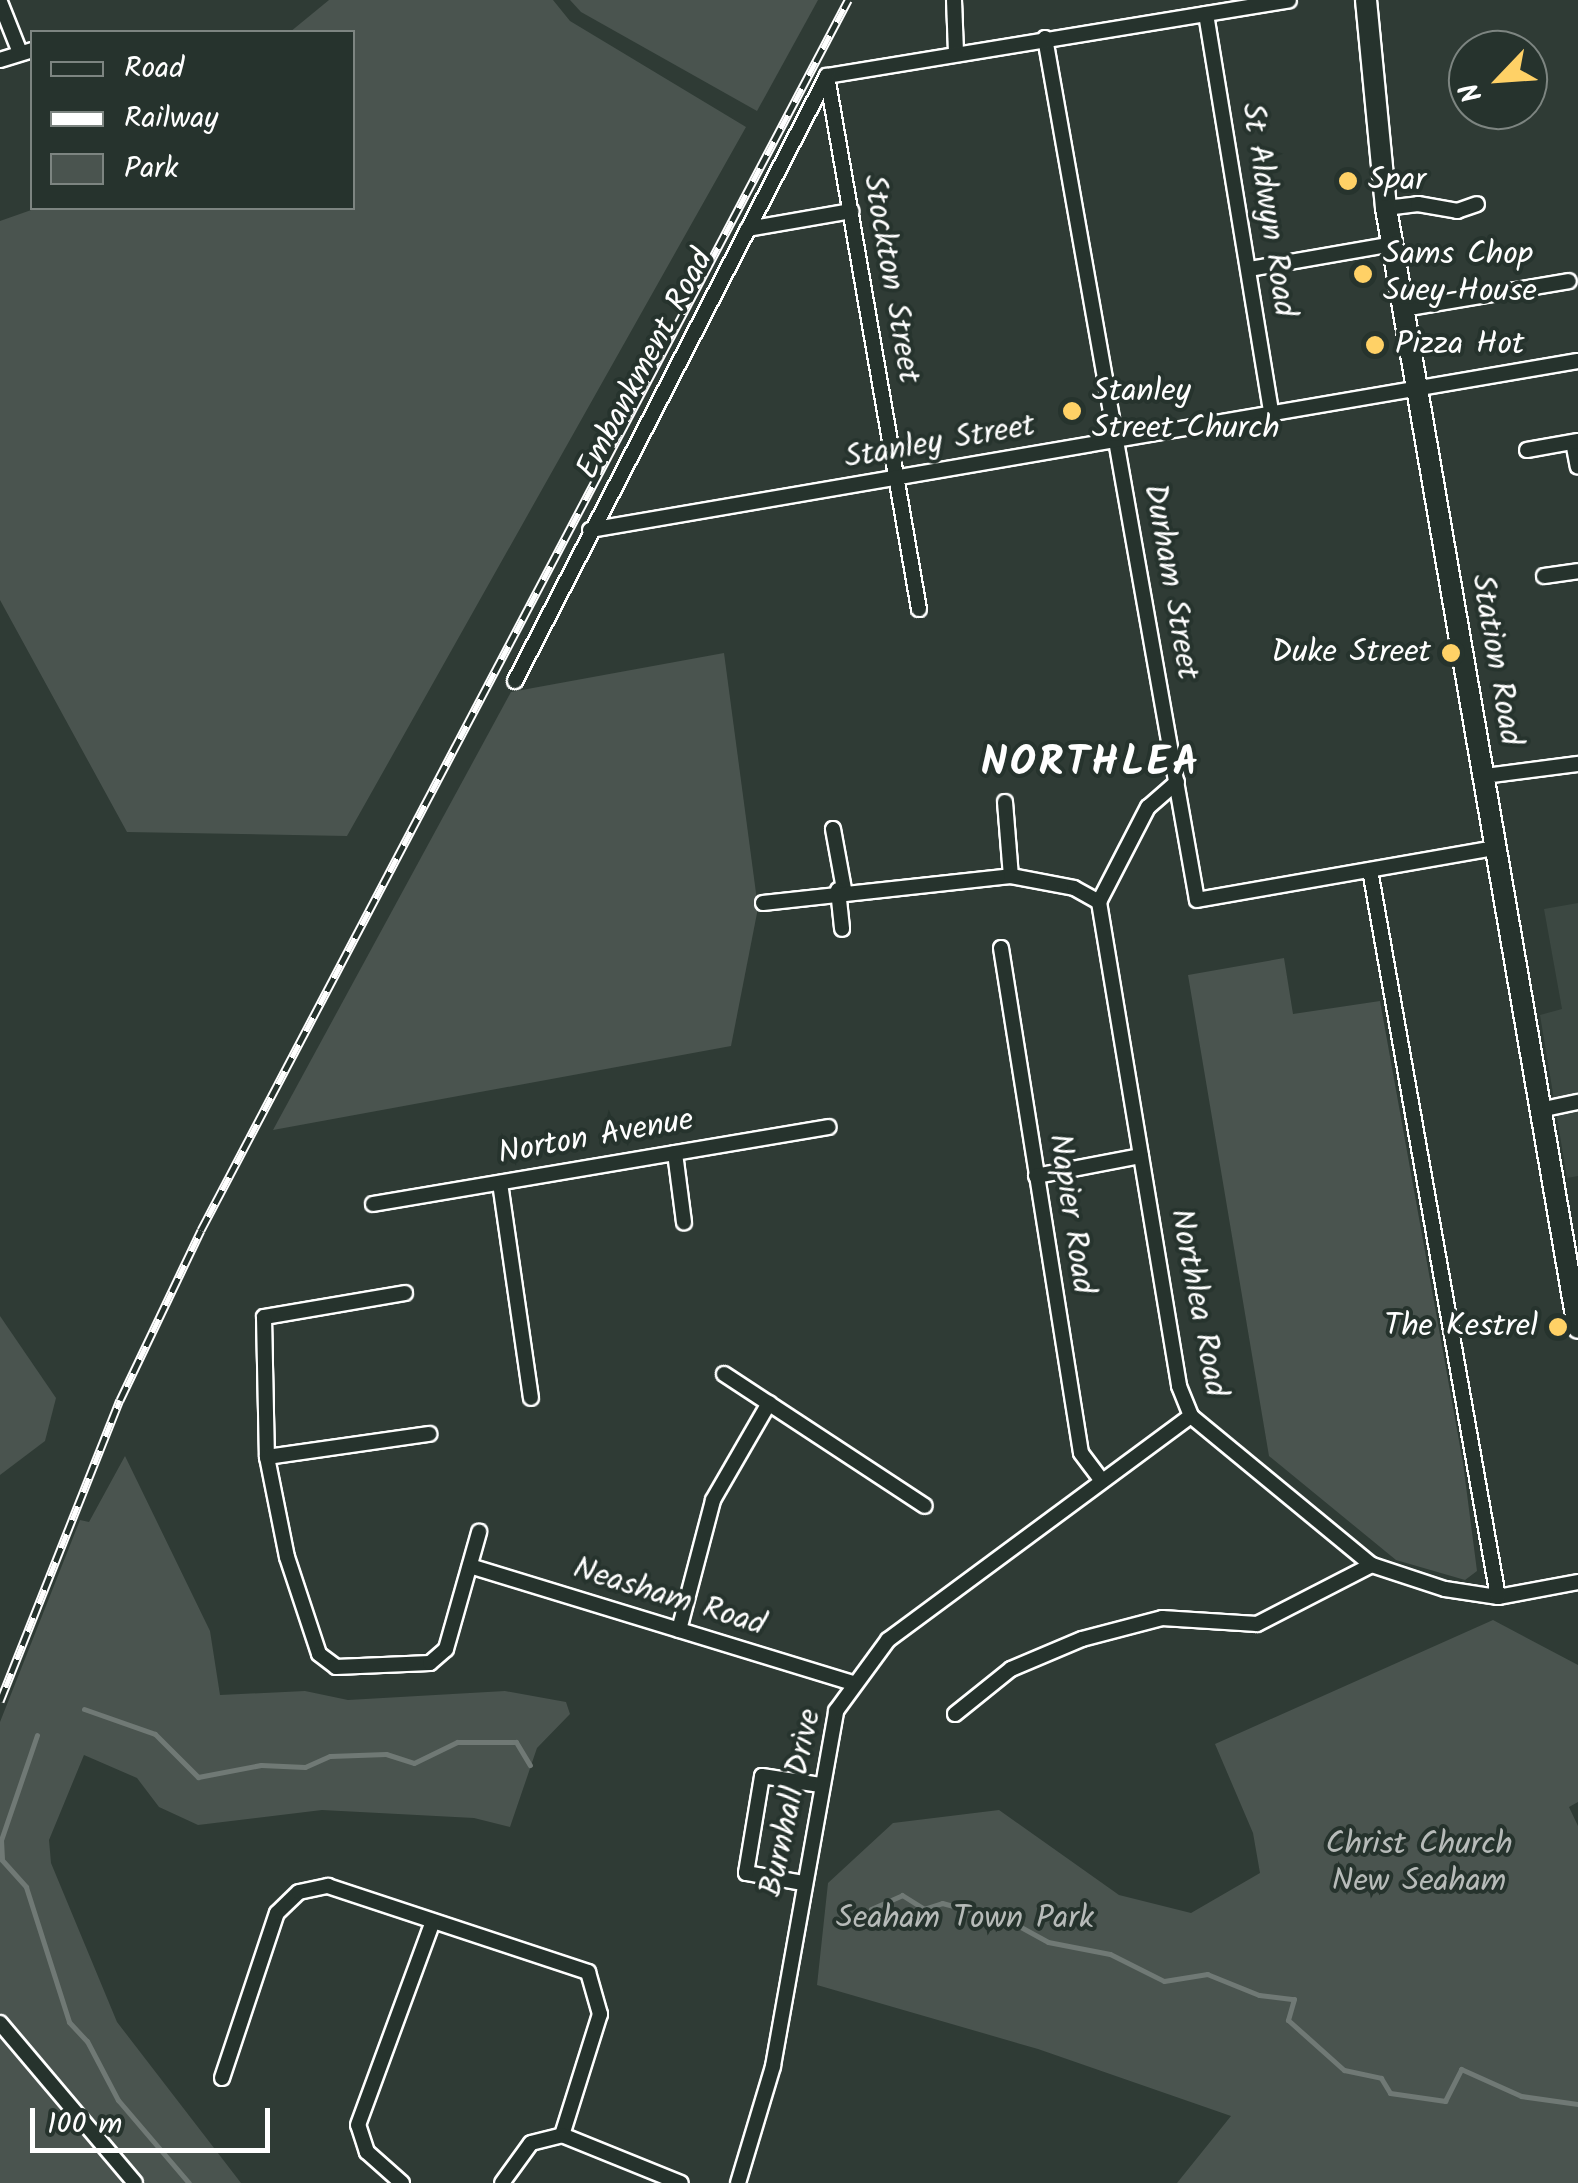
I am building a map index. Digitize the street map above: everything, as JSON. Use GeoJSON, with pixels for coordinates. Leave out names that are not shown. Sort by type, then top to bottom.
{"type":"FeatureCollection","features":[{"type":"Feature","properties":{"kind":"main road","name":"Station Road"},"geometry":{"type":"LineString","coordinates":[[1366,0],[1386,208],[1578,1328]]}},
{"type":"Feature","properties":{"kind":"street"},"geometry":{"type":"LineString","coordinates":[[954,0],[956,54]]}},
{"type":"Feature","properties":{"kind":"street"},"geometry":{"type":"LineString","coordinates":[[827,76],[1289,0]]}},
{"type":"Feature","properties":{"kind":"street"},"geometry":{"type":"LineString","coordinates":[[0,2],[26,50],[0,60]]}},
{"type":"Feature","properties":{"kind":"street","name":"St Aldwyn Road"},"geometry":{"type":"LineString","coordinates":[[1206,14],[1272,416]]}},
{"type":"Feature","properties":{"kind":"street","name":"Durham Street"},"geometry":{"type":"LineString","coordinates":[[1046,38],[1197,900],[1370,870]]}},
{"type":"Feature","properties":{"kind":"street","name":"Stockton Street"},"geometry":{"type":"LineString","coordinates":[[827,76],[919,609]]}},
{"type":"Feature","properties":{"kind":"street","name":"Embankment Road"},"geometry":{"type":"LineString","coordinates":[[515,681],[827,76]]}},
{"type":"Feature","properties":{"kind":"street"},"geometry":{"type":"LineString","coordinates":[[1386,208],[1418,204],[1457,212],[1477,204]]}},
{"type":"Feature","properties":{"kind":"street"},"geometry":{"type":"LineString","coordinates":[[748,229],[850,211]]}},
{"type":"Feature","properties":{"kind":"street"},"geometry":{"type":"LineString","coordinates":[[1250,269],[1393,244]]}},
{"type":"Feature","properties":{"kind":"street"},"geometry":{"type":"LineString","coordinates":[[1404,309],[1569,281]]}},
{"type":"Feature","properties":{"kind":"street","name":"Stanley Street"},"geometry":{"type":"LineString","coordinates":[[590,530],[1578,361]]}},
{"type":"Feature","properties":{"kind":"street"},"geometry":{"type":"LineString","coordinates":[[1527,450],[1576,441],[1578,467]]}},
{"type":"Feature","properties":{"kind":"street"},"geometry":{"type":"LineString","coordinates":[[1544,576],[1578,570]]}},
{"type":"Feature","properties":{"kind":"street"},"geometry":{"type":"LineString","coordinates":[[1484,776],[1578,764]]}},
{"type":"Feature","properties":{"kind":"street"},"geometry":{"type":"LineString","coordinates":[[763,903],[840,890],[1011,876],[1074,888],[1099,902],[1116,860],[1148,808],[1177,782]]}},
{"type":"Feature","properties":{"kind":"street"},"geometry":{"type":"LineString","coordinates":[[1005,802],[1011,876]]}},
{"type":"Feature","properties":{"kind":"street"},"geometry":{"type":"LineString","coordinates":[[833,829],[842,929]]}},
{"type":"Feature","properties":{"kind":"street"},"geometry":{"type":"LineString","coordinates":[[1496,848],[1370,870],[1498,1597]]}},
{"type":"Feature","properties":{"kind":"street","name":"Northlea Road"},"geometry":{"type":"LineString","coordinates":[[1099,902],[1178,1386],[1191,1416],[1372,1565],[1445,1589],[1498,1597],[1578,1582]]}},
{"type":"Feature","properties":{"kind":"street","name":"Napier Road"},"geometry":{"type":"LineString","coordinates":[[1001,948],[1081,1453],[1102,1482]]}},
{"type":"Feature","properties":{"kind":"street"},"geometry":{"type":"LineString","coordinates":[[1540,1110],[1578,1102]]}},
{"type":"Feature","properties":{"kind":"street","name":"Norton Avenue"},"geometry":{"type":"LineString","coordinates":[[373,1204],[829,1127]]}},
{"type":"Feature","properties":{"kind":"street"},"geometry":{"type":"LineString","coordinates":[[675,1152],[684,1222]]}},
{"type":"Feature","properties":{"kind":"street"},"geometry":{"type":"LineString","coordinates":[[1036,1176],[1141,1156]]}},
{"type":"Feature","properties":{"kind":"street"},"geometry":{"type":"LineString","coordinates":[[500,1182],[531,1398]]}},
{"type":"Feature","properties":{"kind":"street"},"geometry":{"type":"LineString","coordinates":[[405,1294],[264,1317],[268,1456],[306,1628],[319,1654],[336,1667],[430,1663],[446,1649],[479,1532]]}},
{"type":"Feature","properties":{"kind":"street"},"geometry":{"type":"LineString","coordinates":[[724,1374],[925,1506]]}},
{"type":"Feature","properties":{"kind":"street"},"geometry":{"type":"LineString","coordinates":[[679,1630],[714,1500],[769,1403]]}},
{"type":"Feature","properties":{"kind":"street","name":"Burnhall Drive"},"geometry":{"type":"LineString","coordinates":[[738,2183],[773,2066],[836,1710],[852,1683],[888,1640],[1191,1416]]}},
{"type":"Feature","properties":{"kind":"street"},"geometry":{"type":"LineString","coordinates":[[268,1456],[429,1434]]}},
{"type":"Feature","properties":{"kind":"street"},"geometry":{"type":"LineString","coordinates":[[955,1714],[1010,1669],[1082,1639],[1162,1618],[1256,1624],[1372,1565]]}},
{"type":"Feature","properties":{"kind":"street","name":"Neasham Road"},"geometry":{"type":"LineString","coordinates":[[470,1566],[852,1683]]}},
{"type":"Feature","properties":{"kind":"street"},"geometry":{"type":"LineString","coordinates":[[803,1883],[746,1873],[762,1776],[820,1785]]}},
{"type":"Feature","properties":{"kind":"street"},"geometry":{"type":"LineString","coordinates":[[222,2078],[277,1914],[299,1892],[328,1886],[588,1972],[600,2014],[562,2134]]}},
{"type":"Feature","properties":{"kind":"street"},"geometry":{"type":"LineString","coordinates":[[402,2183],[367,2152],[358,2125],[433,1921]]}},
{"type":"Feature","properties":{"kind":"street"},"geometry":{"type":"LineString","coordinates":[[0,2023],[135,2183]]}},
{"type":"Feature","properties":{"kind":"street"},"geometry":{"type":"LineString","coordinates":[[502,2183],[531,2143],[562,2134],[681,2183]]}},
{"type":"Feature","properties":{"kind":"shaded area"},"geometry":{"type":"Polygon","coordinates":[[[1578,903],[1578,1176],[1567,1178],[1540,1015],[1562,1009],[1544,909],[1578,903]]]}},
{"type":"Feature","properties":{"kind":"green space"},"geometry":{"type":"Polygon","coordinates":[[[329,0],[553,0],[570,21],[746,127],[347,836],[127,832],[0,600],[0,221],[31,210],[355,210],[355,30],[292,30],[329,0]]]}},
{"type":"Feature","properties":{"kind":"green space"},"geometry":{"type":"Polygon","coordinates":[[[570,0],[818,0],[757,111],[581,12],[570,0]]]}},
{"type":"Feature","properties":{"kind":"green space"},"geometry":{"type":"Polygon","coordinates":[[[724,653],[758,908],[731,1046],[273,1130],[511,692],[724,653]]]}},
{"type":"Feature","properties":{"kind":"green space"},"geometry":{"type":"Polygon","coordinates":[[[1284,958],[1293,1014],[1380,1001],[1463,1463],[1477,1571],[1465,1580],[1396,1560],[1269,1456],[1188,975],[1284,958]]]}},
{"type":"Feature","properties":{"kind":"green space"},"geometry":{"type":"Polygon","coordinates":[[[0,1316],[56,1398],[45,1441],[0,1475],[0,1316]]]}},
{"type":"Feature","properties":{"kind":"green space"},"geometry":{"type":"Polygon","coordinates":[[[125,1456],[210,1631],[220,1695],[305,1691],[348,1700],[505,1691],[566,1702],[570,1714],[537,1748],[510,1827],[474,1818],[322,1810],[198,1825],[159,1807],[137,1778],[84,1755],[49,1840],[51,1863],[117,2022],[241,2183],[0,2183],[0,1722],[80,1520],[89,1522],[125,1456]]]}},
{"type":"Feature","properties":{"kind":"green space"},"geometry":{"type":"Polygon","coordinates":[[[1493,1620],[1578,1665],[1578,1802],[1569,1807],[1578,1826],[1578,2183],[1177,2183],[1231,2116],[1038,2049],[817,1985],[828,1883],[893,1823],[999,1810],[1119,1895],[1191,1913],[1260,1873],[1253,1833],[1215,1744],[1493,1620]]]}},
{"type":"Feature","properties":{"kind":"waterway"},"geometry":{"type":"LineString","coordinates":[[84,1709],[155,1734],[198,1777],[261,1765],[305,1767],[330,1756],[386,1754],[414,1763],[457,1742],[516,1742],[530,1765]]}},
{"type":"Feature","properties":{"kind":"waterway"},"geometry":{"type":"LineString","coordinates":[[37,1735],[1,1840],[2,1860],[26,1887],[69,2022],[87,2041],[118,2100],[189,2183]]}},
{"type":"Feature","properties":{"kind":"waterway"},"geometry":{"type":"LineString","coordinates":[[871,1909],[902,1895],[924,1909],[942,1903],[1010,1921],[1048,1942],[1110,1954],[1164,1981],[1207,1974],[1259,1995],[1294,1999],[1288,2020],[1344,2070],[1381,2078],[1390,2093],[1445,2101],[1461,2069],[1521,2096],[1578,2104]]}},
{"type":"Feature","properties":{"kind":"railway"},"geometry":{"type":"LineString","coordinates":[[0,1701],[120,1400],[201,1230],[848,0]]}},
{"type":"Feature","properties":{"kind":"place","name":"Spar"},"geometry":{"type":"Point","coordinates":[1348,181]}},
{"type":"Feature","properties":{"kind":"place","name":"Sams Chop Suey House"},"geometry":{"type":"Point","coordinates":[1363,274]}},
{"type":"Feature","properties":{"kind":"place","name":"Pizza Hot"},"geometry":{"type":"Point","coordinates":[1375,345]}},
{"type":"Feature","properties":{"kind":"place","name":"Stanley Street Church"},"geometry":{"type":"Point","coordinates":[1072,411]}},
{"type":"Feature","properties":{"kind":"place","name":"Duke Street"},"geometry":{"type":"Point","coordinates":[1451,653]}},
{"type":"Feature","properties":{"kind":"place","name":"The Kestrel"},"geometry":{"type":"Point","coordinates":[1558,1327]}},
{"type":"Feature","properties":{"kind":"district","name":"NORTHLEA"},"geometry":{"type":"Point","coordinates":[1091,764]}},
{"type":"Feature","properties":{"kind":"park label","name":"Christ Church New Seaham"},"geometry":{"type":"Point","coordinates":[1419,1864]}},
{"type":"Feature","properties":{"kind":"park label","name":"Seaham Town Park"},"geometry":{"type":"Point","coordinates":[965,1919]}}]}
